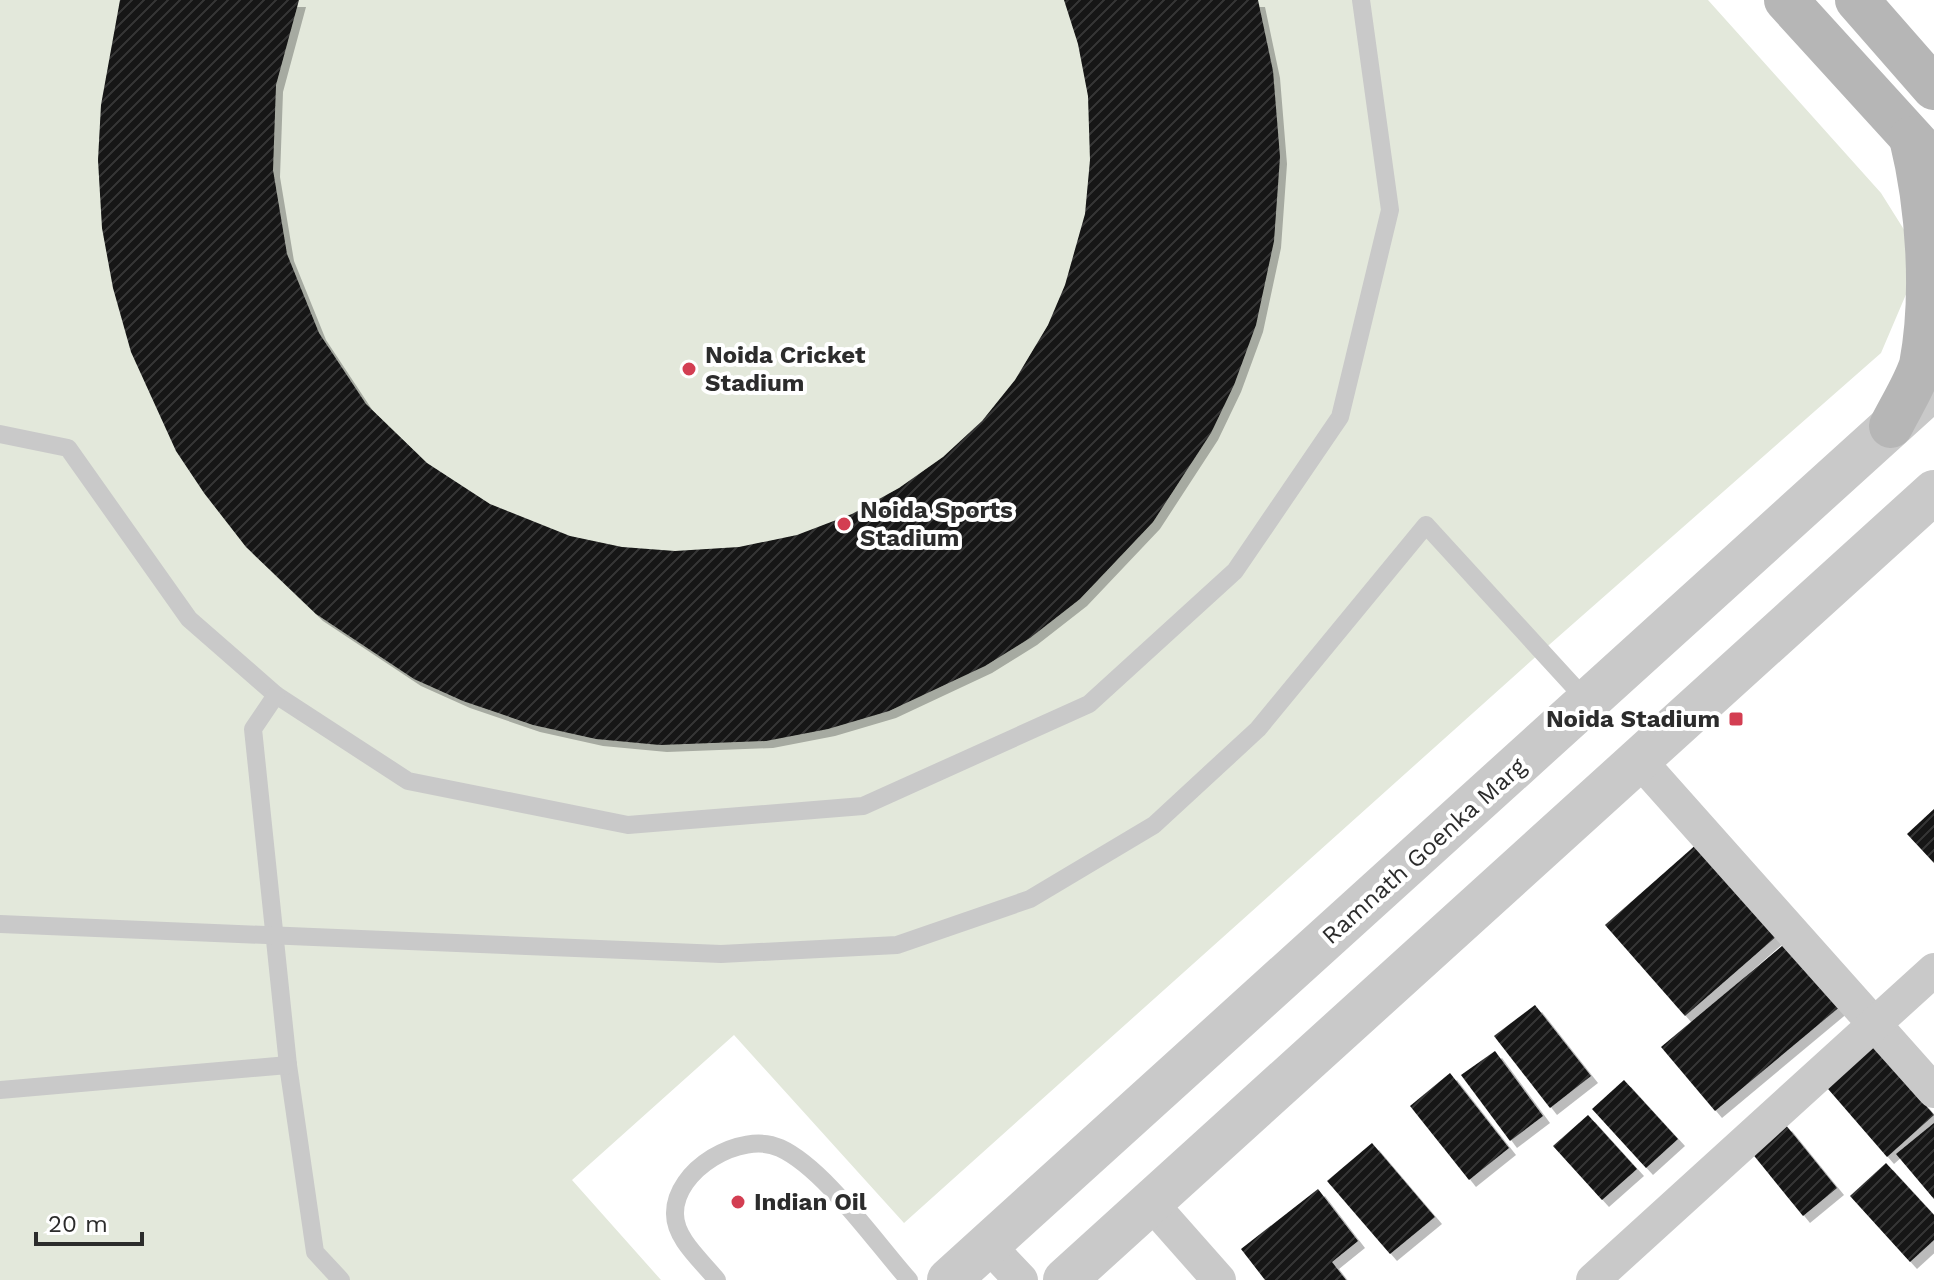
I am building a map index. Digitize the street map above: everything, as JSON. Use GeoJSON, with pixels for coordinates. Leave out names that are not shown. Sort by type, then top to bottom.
{"type":"FeatureCollection","features":[{"type":"Feature","properties":{"kind":"main road"},"geometry":{"type":"LineString","coordinates":[[1786,0],[1923,150],[1930,219],[1932,313],[1922,364],[1891,426]]}},
{"type":"Feature","properties":{"kind":"main road"},"geometry":{"type":"LineString","coordinates":[[1857,0],[1934,88]]}},
{"type":"Feature","properties":{"kind":"street","name":"Ramnath Goenka Marg"},"geometry":{"type":"LineString","coordinates":[[949,1280],[1934,388]]}},
{"type":"Feature","properties":{"kind":"street"},"geometry":{"type":"LineString","coordinates":[[1065,1280],[1934,492]]}},
{"type":"Feature","properties":{"kind":"street"},"geometry":{"type":"LineString","coordinates":[[1639,760],[1934,1091]]}},
{"type":"Feature","properties":{"kind":"street"},"geometry":{"type":"LineString","coordinates":[[1593,1280],[1934,970]]}},
{"type":"Feature","properties":{"kind":"street"},"geometry":{"type":"LineString","coordinates":[[1150,1202],[1219,1280]]}},
{"type":"Feature","properties":{"kind":"street"},"geometry":{"type":"LineString","coordinates":[[988,1245],[1021,1280]]}},
{"type":"Feature","properties":{"kind":"lane"},"geometry":{"type":"LineString","coordinates":[[0,434],[68,448],[189,619],[276,695],[408,781],[628,825],[863,806],[1089,704],[1235,571],[1340,417],[1390,210],[1361,0]]}},
{"type":"Feature","properties":{"kind":"lane"},"geometry":{"type":"LineString","coordinates":[[0,924],[721,954],[897,945],[1030,899],[1154,825],[1258,729],[1426,525],[1588,702]]}},
{"type":"Feature","properties":{"kind":"lane"},"geometry":{"type":"LineString","coordinates":[[276,695],[253,729],[288,1065],[315,1252],[341,1280]]}},
{"type":"Feature","properties":{"kind":"lane"},"geometry":{"type":"LineString","coordinates":[[0,1090],[288,1065]]}},
{"type":"Feature","properties":{"kind":"lane"},"geometry":{"type":"LineString","coordinates":[[717,1280],[679,1234],[674,1216],[676,1198],[685,1182],[715,1157],[737,1146],[758,1143],[777,1146],[809,1166],[909,1280]]}},
{"type":"Feature","properties":{"kind":"shaded area","name":"Noida Sports Stadium"},"geometry":{"type":"Polygon","coordinates":[[[0,0],[1708,0],[1881,193],[1908,236],[1907,292],[1881,353],[1541,652],[904,1223],[734,1035],[572,1180],[661,1280],[0,1280],[0,0]]]}},
{"type":"Feature","properties":{"kind":"building"},"geometry":{"type":"Polygon","coordinates":[[[120,0],[299,0],[276,85],[273,170],[287,254],[319,333],[366,404],[427,463],[490,504],[570,536],[622,547],[675,551],[739,547],[797,535],[852,514],[899,488],[943,457],[982,421],[1015,380],[1048,325],[1065,285],[1085,214],[1090,160],[1088,96],[1078,44],[1064,0],[1258,0],[1273,71],[1280,157],[1274,241],[1256,325],[1234,385],[1211,433],[1153,522],[1080,599],[1030,638],[985,666],[889,711],[828,729],[766,741],[660,745],[596,739],[533,725],[463,701],[414,679],[316,614],[246,547],[176,451],[131,352],[113,288],[102,228],[98,160],[101,105],[120,0]]]}},
{"type":"Feature","properties":{"kind":"building"},"geometry":{"type":"Polygon","coordinates":[[[1934,809],[1934,863],[1907,834],[1934,809]]]}},
{"type":"Feature","properties":{"kind":"building"},"geometry":{"type":"Polygon","coordinates":[[[1698,843],[1778,935],[1685,1016],[1605,925],[1698,843]]]}},
{"type":"Feature","properties":{"kind":"building"},"geometry":{"type":"Polygon","coordinates":[[[1788,941],[1842,1005],[1715,1111],[1661,1047],[1788,941]]]}},
{"type":"Feature","properties":{"kind":"building"},"geometry":{"type":"Polygon","coordinates":[[[1535,1005],[1591,1076],[1550,1108],[1494,1036],[1535,1005]]]}},
{"type":"Feature","properties":{"kind":"building"},"geometry":{"type":"Polygon","coordinates":[[[1869,1041],[1934,1115],[1887,1157],[1822,1082],[1869,1041]]]}},
{"type":"Feature","properties":{"kind":"building"},"geometry":{"type":"Polygon","coordinates":[[[1495,1051],[1543,1116],[1510,1141],[1461,1075],[1495,1051]]]}},
{"type":"Feature","properties":{"kind":"building"},"geometry":{"type":"Polygon","coordinates":[[[1450,1073],[1509,1148],[1469,1180],[1410,1106],[1450,1073]]]}},
{"type":"Feature","properties":{"kind":"building"},"geometry":{"type":"Polygon","coordinates":[[[1624,1080],[1678,1139],[1646,1168],[1592,1109],[1624,1080]]]}},
{"type":"Feature","properties":{"kind":"building"},"geometry":{"type":"Polygon","coordinates":[[[1588,1115],[1637,1169],[1602,1200],[1553,1146],[1588,1115]]]}},
{"type":"Feature","properties":{"kind":"building"},"geometry":{"type":"Polygon","coordinates":[[[1934,1123],[1934,1199],[1896,1154],[1934,1123]]]}},
{"type":"Feature","properties":{"kind":"building"},"geometry":{"type":"Polygon","coordinates":[[[1785,1124],[1837,1188],[1803,1216],[1751,1152],[1785,1124]]]}},
{"type":"Feature","properties":{"kind":"building"},"geometry":{"type":"Polygon","coordinates":[[[1372,1143],[1435,1217],[1390,1254],[1327,1181],[1372,1143]]]}},
{"type":"Feature","properties":{"kind":"building"},"geometry":{"type":"Polygon","coordinates":[[[1886,1163],[1934,1215],[1934,1240],[1910,1262],[1850,1196],[1886,1163]]]}},
{"type":"Feature","properties":{"kind":"building"},"geometry":{"type":"Polygon","coordinates":[[[1318,1189],[1358,1241],[1332,1262],[1346,1280],[1265,1280],[1241,1249],[1318,1189]]]}},
{"type":"Feature","properties":{"kind":"place","name":"Noida Cricket Stadium"},"geometry":{"type":"Point","coordinates":[689,369]}},
{"type":"Feature","properties":{"kind":"place","name":"Noida Sports Stadium"},"geometry":{"type":"Point","coordinates":[844,524]}},
{"type":"Feature","properties":{"kind":"place","name":"Noida Stadium"},"geometry":{"type":"Point","coordinates":[1736,719]}},
{"type":"Feature","properties":{"kind":"place","name":"Indian Oil"},"geometry":{"type":"Point","coordinates":[738,1202]}}]}
